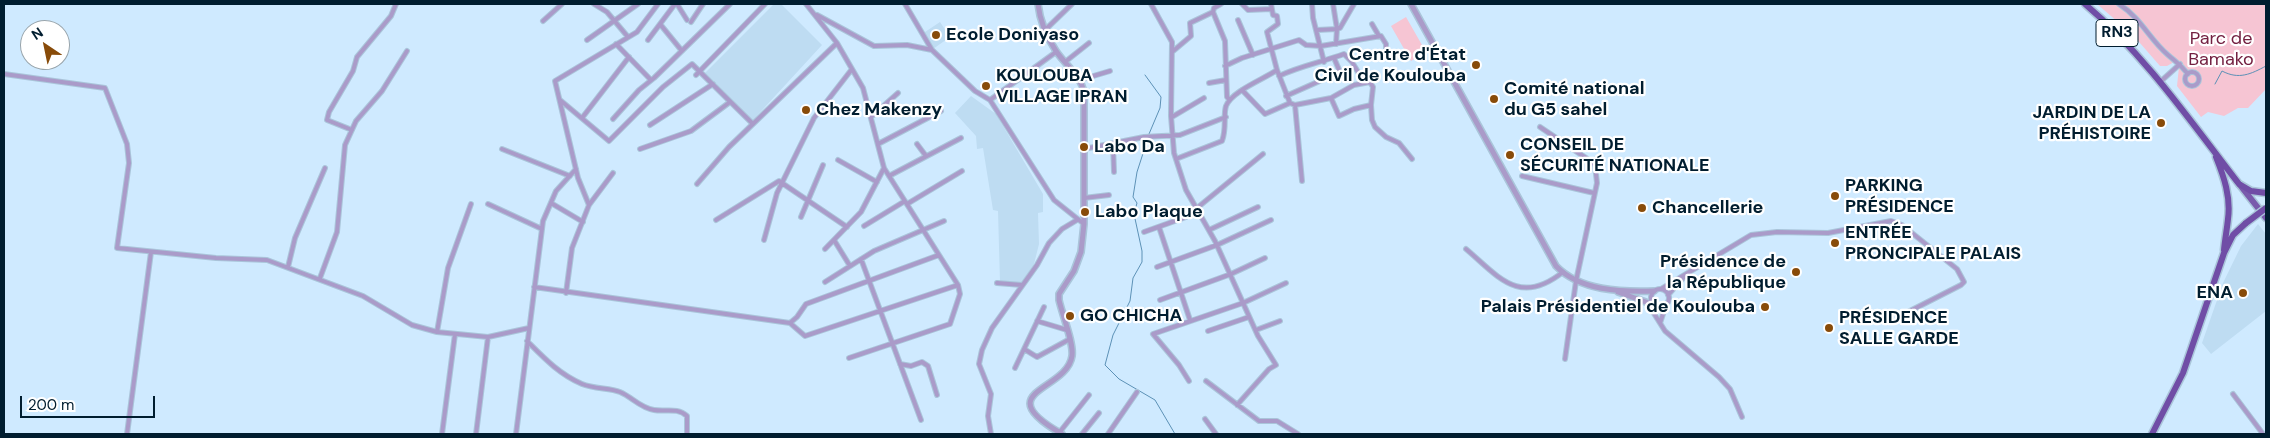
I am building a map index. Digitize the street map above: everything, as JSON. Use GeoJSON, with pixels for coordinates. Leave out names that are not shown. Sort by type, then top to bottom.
{"type":"FeatureCollection","features":[{"type":"Feature","properties":{"kind":"highway","name":"RN3"},"geometry":{"type":"LineString","coordinates":[[2085,4],[2113,29],[2160,82],[2212,149]]}},
{"type":"Feature","properties":{"kind":"highway"},"geometry":{"type":"LineString","coordinates":[[2212,149],[2239,184],[2251,191],[2266,193]]}},
{"type":"Feature","properties":{"kind":"highway"},"geometry":{"type":"LineString","coordinates":[[2212,149],[2224,177],[2228,198],[2229,217],[2224,253]]}},
{"type":"Feature","properties":{"kind":"highway"},"geometry":{"type":"LineString","coordinates":[[2152,434],[2183,373],[2224,253],[2233,235],[2266,208]]}},
{"type":"Feature","properties":{"kind":"main road"},"geometry":{"type":"LineString","coordinates":[[2239,184],[2266,218]]}},
{"type":"Feature","properties":{"kind":"street"},"geometry":{"type":"LineString","coordinates":[[352,130],[327,120],[329,112],[353,72],[357,57],[391,16],[396,4]]}},
{"type":"Feature","properties":{"kind":"street"},"geometry":{"type":"LineString","coordinates":[[543,21],[562,4]]}},
{"type":"Feature","properties":{"kind":"street"},"geometry":{"type":"LineString","coordinates":[[594,4],[607,12],[628,37]]}},
{"type":"Feature","properties":{"kind":"street"},"geometry":{"type":"LineString","coordinates":[[587,40],[638,4]]}},
{"type":"Feature","properties":{"kind":"street"},"geometry":{"type":"LineString","coordinates":[[589,205],[576,168],[555,81],[637,32],[658,4]]}},
{"type":"Feature","properties":{"kind":"street"},"geometry":{"type":"LineString","coordinates":[[648,40],[676,4],[689,21],[703,4]]}},
{"type":"Feature","properties":{"kind":"street"},"geometry":{"type":"LineString","coordinates":[[613,119],[730,4]]}},
{"type":"Feature","properties":{"kind":"street"},"geometry":{"type":"LineString","coordinates":[[696,75],[766,4]]}},
{"type":"Feature","properties":{"kind":"street"},"geometry":{"type":"LineString","coordinates":[[806,4],[816,14],[837,43],[863,88],[884,168],[958,285],[960,294],[950,324],[849,358]]}},
{"type":"Feature","properties":{"kind":"street"},"geometry":{"type":"LineString","coordinates":[[905,4],[932,50],[975,91],[990,100],[1054,200],[1084,224]]}},
{"type":"Feature","properties":{"kind":"street"},"geometry":{"type":"LineString","coordinates":[[1038,4],[1044,31],[1056,52],[1080,80],[1084,94],[1084,224],[1079,262],[1059,294],[1058,300],[1073,354],[1066,369],[1059,377],[1037,390],[1030,397],[1030,403],[1036,413],[1060,433],[1089,395]]}},
{"type":"Feature","properties":{"kind":"street"},"geometry":{"type":"LineString","coordinates":[[1044,31],[1072,4]]}},
{"type":"Feature","properties":{"kind":"street"},"geometry":{"type":"LineString","coordinates":[[1151,4],[1172,42],[1173,135],[1176,159],[1186,190],[1217,245],[1256,330],[1276,365],[1269,369],[1237,405]]}},
{"type":"Feature","properties":{"kind":"street"},"geometry":{"type":"LineString","coordinates":[[1172,52],[1191,36],[1190,23],[1213,12],[1214,8],[1222,4]]}},
{"type":"Feature","properties":{"kind":"street"},"geometry":{"type":"LineString","coordinates":[[1242,4],[1248,10],[1271,9]]}},
{"type":"Feature","properties":{"kind":"street"},"geometry":{"type":"LineString","coordinates":[[1271,4],[1273,15],[1277,16],[1278,24],[1267,32],[1279,76],[1286,96],[1292,104],[1302,182]]}},
{"type":"Feature","properties":{"kind":"street"},"geometry":{"type":"LineString","coordinates":[[1312,4],[1324,62]]}},
{"type":"Feature","properties":{"kind":"street"},"geometry":{"type":"LineString","coordinates":[[1333,4],[1337,29],[1336,44]]}},
{"type":"Feature","properties":{"kind":"street"},"geometry":{"type":"LineString","coordinates":[[1317,30],[1340,28],[1354,4]]}},
{"type":"Feature","properties":{"kind":"street"},"geometry":{"type":"LineString","coordinates":[[1411,4],[1550,257],[1563,272],[1576,281],[1646,301],[1658,307],[1666,304]]}},
{"type":"Feature","properties":{"kind":"street"},"geometry":{"type":"LineString","coordinates":[[2119,4],[2140,21],[2168,55],[2180,64],[2188,74]]}},
{"type":"Feature","properties":{"kind":"street"},"geometry":{"type":"LineString","coordinates":[[1213,12],[1225,40],[1227,97],[1229,99]]}},
{"type":"Feature","properties":{"kind":"street"},"geometry":{"type":"LineString","coordinates":[[816,14],[874,46],[907,46],[932,50]]}},
{"type":"Feature","properties":{"kind":"street"},"geometry":{"type":"LineString","coordinates":[[1238,20],[1253,55]]}},
{"type":"Feature","properties":{"kind":"street"},"geometry":{"type":"LineString","coordinates":[[660,24],[682,51]]}},
{"type":"Feature","properties":{"kind":"street"},"geometry":{"type":"LineString","coordinates":[[1372,24],[1386,44],[1386,56]]}},
{"type":"Feature","properties":{"kind":"street"},"geometry":{"type":"LineString","coordinates":[[1225,66],[1299,40],[1306,45],[1321,46],[1379,36]]}},
{"type":"Feature","properties":{"kind":"street"},"geometry":{"type":"LineString","coordinates":[[697,184],[729,147],[837,43]]}},
{"type":"Feature","properties":{"kind":"street"},"geometry":{"type":"LineString","coordinates":[[1065,62],[1088,43]]}},
{"type":"Feature","properties":{"kind":"street"},"geometry":{"type":"LineString","coordinates":[[616,44],[652,79],[663,87]]}},
{"type":"Feature","properties":{"kind":"street"},"geometry":{"type":"LineString","coordinates":[[320,278],[337,232],[345,145],[356,121],[396,71],[407,51]]}},
{"type":"Feature","properties":{"kind":"street"},"geometry":{"type":"LineString","coordinates":[[990,100],[1056,52]]}},
{"type":"Feature","properties":{"kind":"street"},"geometry":{"type":"LineString","coordinates":[[1279,76],[1300,67],[1324,62],[1344,54],[1348,57],[1364,82]]}},
{"type":"Feature","properties":{"kind":"street"},"geometry":{"type":"LineString","coordinates":[[582,118],[628,57]]}},
{"type":"Feature","properties":{"kind":"street"},"geometry":{"type":"LineString","coordinates":[[1286,96],[1340,72],[1334,58]]}},
{"type":"Feature","properties":{"kind":"street"},"geometry":{"type":"LineString","coordinates":[[560,100],[609,141],[663,87],[692,64],[753,124]]}},
{"type":"Feature","properties":{"kind":"street"},"geometry":{"type":"LineString","coordinates":[[2160,82],[2180,64]]}},
{"type":"Feature","properties":{"kind":"street"},"geometry":{"type":"LineString","coordinates":[[764,240],[777,193],[814,118],[852,70]]}},
{"type":"Feature","properties":{"kind":"street"},"geometry":{"type":"LineString","coordinates":[[1176,159],[1222,140],[1226,117],[1225,108],[1229,99],[1277,70]]}},
{"type":"Feature","properties":{"kind":"street"},"geometry":{"type":"LineString","coordinates":[[1080,80],[1110,71]]}},
{"type":"Feature","properties":{"kind":"street"},"geometry":{"type":"LineString","coordinates":[[4,74],[105,88],[127,144],[129,163],[117,248],[267,260],[320,278],[363,296],[412,325],[438,332],[488,337],[529,328]]}},
{"type":"Feature","properties":{"kind":"street"},"geometry":{"type":"LineString","coordinates":[[1209,83],[1226,80]]}},
{"type":"Feature","properties":{"kind":"street"},"geometry":{"type":"LineString","coordinates":[[1242,90],[1265,114],[1292,104],[1331,98],[1364,82],[1370,82],[1373,86],[1370,106],[1372,120],[1379,132],[1399,143],[1412,159]]}},
{"type":"Feature","properties":{"kind":"street"},"geometry":{"type":"LineString","coordinates":[[650,125],[713,84]]}},
{"type":"Feature","properties":{"kind":"street"},"geometry":{"type":"LineString","coordinates":[[871,117],[898,93]]}},
{"type":"Feature","properties":{"kind":"street"},"geometry":{"type":"LineString","coordinates":[[1172,117],[1204,98]]}},
{"type":"Feature","properties":{"kind":"street"},"geometry":{"type":"LineString","coordinates":[[1331,98],[1339,116],[1354,108],[1370,106]]}},
{"type":"Feature","properties":{"kind":"street"},"geometry":{"type":"LineString","coordinates":[[640,149],[691,132],[730,102]]}},
{"type":"Feature","properties":{"kind":"street"},"geometry":{"type":"LineString","coordinates":[[878,144],[941,112]]}},
{"type":"Feature","properties":{"kind":"street"},"geometry":{"type":"LineString","coordinates":[[1084,149],[1150,136],[1173,135],[1198,129],[1226,117]]}},
{"type":"Feature","properties":{"kind":"street"},"geometry":{"type":"LineString","coordinates":[[1540,127],[1595,165],[1597,183],[1576,281],[1564,359]]}},
{"type":"Feature","properties":{"kind":"street"},"geometry":{"type":"LineString","coordinates":[[889,176],[961,138]]}},
{"type":"Feature","properties":{"kind":"street"},"geometry":{"type":"LineString","coordinates":[[917,144],[926,156]]}},
{"type":"Feature","properties":{"kind":"street"},"geometry":{"type":"LineString","coordinates":[[1113,144],[1114,172]]}},
{"type":"Feature","properties":{"kind":"street"},"geometry":{"type":"LineString","coordinates":[[502,149],[570,176]]}},
{"type":"Feature","properties":{"kind":"street"},"geometry":{"type":"LineString","coordinates":[[1144,232],[1186,217],[1263,154]]}},
{"type":"Feature","properties":{"kind":"street"},"geometry":{"type":"LineString","coordinates":[[838,160],[877,182]]}},
{"type":"Feature","properties":{"kind":"street"},"geometry":{"type":"LineString","coordinates":[[801,217],[823,165]]}},
{"type":"Feature","properties":{"kind":"street"},"geometry":{"type":"LineString","coordinates":[[288,267],[295,238],[325,168]]}},
{"type":"Feature","properties":{"kind":"street"},"geometry":{"type":"LineString","coordinates":[[516,434],[543,221],[556,191],[576,168]]}},
{"type":"Feature","properties":{"kind":"street"},"geometry":{"type":"LineString","coordinates":[[825,249],[862,212],[884,168]]}},
{"type":"Feature","properties":{"kind":"street"},"geometry":{"type":"LineString","coordinates":[[864,226],[962,171]]}},
{"type":"Feature","properties":{"kind":"street"},"geometry":{"type":"LineString","coordinates":[[566,293],[572,248],[582,222],[589,205],[614,174]]}},
{"type":"Feature","properties":{"kind":"street"},"geometry":{"type":"LineString","coordinates":[[1522,176],[1594,193]]}},
{"type":"Feature","properties":{"kind":"street"},"geometry":{"type":"LineString","coordinates":[[716,220],[779,181],[847,227]]}},
{"type":"Feature","properties":{"kind":"street"},"geometry":{"type":"LineString","coordinates":[[1084,198],[1110,196]]}},
{"type":"Feature","properties":{"kind":"street"},"geometry":{"type":"LineString","coordinates":[[551,203],[582,222]]}},
{"type":"Feature","properties":{"kind":"street"},"geometry":{"type":"LineString","coordinates":[[438,332],[448,268],[471,204]]}},
{"type":"Feature","properties":{"kind":"street"},"geometry":{"type":"LineString","coordinates":[[488,204],[542,229]]}},
{"type":"Feature","properties":{"kind":"street"},"geometry":{"type":"LineString","coordinates":[[1209,230],[1258,208]]}},
{"type":"Feature","properties":{"kind":"street"},"geometry":{"type":"LineString","coordinates":[[991,434],[988,416],[991,394],[979,364],[982,350],[992,328],[1049,244],[1062,229],[1077,220]]}},
{"type":"Feature","properties":{"kind":"street"},"geometry":{"type":"LineString","coordinates":[[1157,267],[1217,245],[1270,220]]}},
{"type":"Feature","properties":{"kind":"street"},"geometry":{"type":"LineString","coordinates":[[825,282],[874,251],[944,221]]}},
{"type":"Feature","properties":{"kind":"street"},"geometry":{"type":"LineString","coordinates":[[1608,289],[1654,291],[1661,289],[1751,235],[1777,232],[1828,233],[1891,221],[1902,225],[1957,269],[1964,279],[1961,285],[1906,313]]}},
{"type":"Feature","properties":{"kind":"street"},"geometry":{"type":"LineString","coordinates":[[1159,227],[1190,320]]}},
{"type":"Feature","properties":{"kind":"street"},"geometry":{"type":"LineString","coordinates":[[834,240],[850,266]]}},
{"type":"Feature","properties":{"kind":"street"},"geometry":{"type":"LineString","coordinates":[[1466,248],[1499,279],[1514,287],[1530,287],[1547,282],[1563,272]]}},
{"type":"Feature","properties":{"kind":"street"},"geometry":{"type":"LineString","coordinates":[[127,434],[151,252]]}},
{"type":"Feature","properties":{"kind":"street"},"geometry":{"type":"LineString","coordinates":[[790,323],[798,317],[806,304],[939,255]]}},
{"type":"Feature","properties":{"kind":"street"},"geometry":{"type":"LineString","coordinates":[[1160,300],[1230,274],[1265,258]]}},
{"type":"Feature","properties":{"kind":"street"},"geometry":{"type":"LineString","coordinates":[[861,259],[921,420]]}},
{"type":"Feature","properties":{"kind":"street"},"geometry":{"type":"LineString","coordinates":[[1660,326],[1668,295],[1686,275]]}},
{"type":"Feature","properties":{"kind":"street"},"geometry":{"type":"LineString","coordinates":[[997,283],[1022,285]]}},
{"type":"Feature","properties":{"kind":"street"},"geometry":{"type":"LineString","coordinates":[[1189,381],[1179,365],[1153,334],[1243,303],[1286,283]]}},
{"type":"Feature","properties":{"kind":"street"},"geometry":{"type":"LineString","coordinates":[[534,287],[790,323],[806,336],[958,285]]}},
{"type":"Feature","properties":{"kind":"street"},"geometry":{"type":"LineString","coordinates":[[1661,289],[1668,295]]}},
{"type":"Feature","properties":{"kind":"street"},"geometry":{"type":"LineString","coordinates":[[1654,291],[1651,296],[1654,304]]}},
{"type":"Feature","properties":{"kind":"street"},"geometry":{"type":"LineString","coordinates":[[1646,301],[1660,326],[1696,359],[1720,377],[1730,389],[1742,417]]}},
{"type":"Feature","properties":{"kind":"street"},"geometry":{"type":"LineString","coordinates":[[1014,368],[1044,307]]}},
{"type":"Feature","properties":{"kind":"street"},"geometry":{"type":"LineString","coordinates":[[1208,331],[1250,317]]}},
{"type":"Feature","properties":{"kind":"street"},"geometry":{"type":"LineString","coordinates":[[1256,330],[1280,321]]}},
{"type":"Feature","properties":{"kind":"street"},"geometry":{"type":"LineString","coordinates":[[1037,322],[1067,330]]}},
{"type":"Feature","properties":{"kind":"street"},"geometry":{"type":"LineString","coordinates":[[442,434],[455,334]]}},
{"type":"Feature","properties":{"kind":"street"},"geometry":{"type":"LineString","coordinates":[[476,434],[488,337]]}},
{"type":"Feature","properties":{"kind":"street"},"geometry":{"type":"LineString","coordinates":[[1024,349],[1037,357],[1070,339]]}},
{"type":"Feature","properties":{"kind":"street"},"geometry":{"type":"LineString","coordinates":[[527,341],[555,369],[582,384],[604,390],[618,391],[640,406],[654,410],[683,412],[687,416],[687,434]]}},
{"type":"Feature","properties":{"kind":"street"},"geometry":{"type":"LineString","coordinates":[[900,364],[911,366],[922,362],[928,366],[937,395]]}},
{"type":"Feature","properties":{"kind":"street"},"geometry":{"type":"LineString","coordinates":[[1206,382],[1258,421],[1277,421],[1298,434]]}},
{"type":"Feature","properties":{"kind":"street"},"geometry":{"type":"LineString","coordinates":[[1108,434],[1137,392]]}},
{"type":"Feature","properties":{"kind":"street"},"geometry":{"type":"LineString","coordinates":[[2233,394],[2263,434]]}},
{"type":"Feature","properties":{"kind":"street"},"geometry":{"type":"LineString","coordinates":[[1082,434],[1099,413]]}},
{"type":"Feature","properties":{"kind":"street"},"geometry":{"type":"LineString","coordinates":[[1205,419],[1216,434]]}},
{"type":"Feature","properties":{"kind":"shaded area"},"geometry":{"type":"Polygon","coordinates":[[[774,4],[781,4],[822,45],[753,120],[705,73],[774,4]]]}},
{"type":"Feature","properties":{"kind":"shaded area","name":"Ecole Doniyaso"},"geometry":{"type":"Polygon","coordinates":[[[940,22],[950,37],[933,49],[922,34],[940,22]]]}},
{"type":"Feature","properties":{"kind":"shaded area"},"geometry":{"type":"Polygon","coordinates":[[[971,96],[996,114],[1043,194],[1043,212],[1038,213],[1039,244],[1034,264],[1022,283],[1000,282],[998,211],[993,210],[983,148],[977,149],[976,136],[955,113],[971,96]]]}},
{"type":"Feature","properties":{"kind":"shaded area","name":"ENA"},"geometry":{"type":"Polygon","coordinates":[[[2258,224],[2266,234],[2266,311],[2211,354],[2202,343],[2223,283],[2241,246],[2258,224]]]}},
{"type":"Feature","properties":{"kind":"green space","name":"Parc de Bamako"},"geometry":{"type":"Polygon","coordinates":[[[2097,4],[2266,4],[2266,89],[2248,108],[2238,108],[2224,116],[2208,112],[2201,117],[2177,86],[2179,67],[2174,62],[2167,66],[2160,66],[2133,35],[2097,4]]]}},
{"type":"Feature","properties":{"kind":"green space"},"geometry":{"type":"Polygon","coordinates":[[[1406,17],[1426,52],[1411,61],[1391,26],[1406,17]]]}},
{"type":"Feature","properties":{"kind":"waterway"},"geometry":{"type":"LineString","coordinates":[[2215,84],[2222,71],[2228,74],[2245,75],[2266,66]]}},
{"type":"Feature","properties":{"kind":"waterway"},"geometry":{"type":"LineString","coordinates":[[1145,75],[1161,97],[1160,108],[1149,134]]}},
{"type":"Feature","properties":{"kind":"waterway"},"geometry":{"type":"LineString","coordinates":[[1148,138],[1137,172],[1133,197],[1137,203],[1134,214],[1142,251],[1142,262],[1133,278],[1130,301],[1113,335],[1105,365],[1119,379],[1155,400],[1175,434]]}},
{"type":"Feature","properties":{"kind":"place","name":"Ecole Doniyaso"},"geometry":{"type":"Point","coordinates":[936,35]}},
{"type":"Feature","properties":{"kind":"place","name":"Centre d'État Civil de Koulouba"},"geometry":{"type":"Point","coordinates":[1476,65]}},
{"type":"Feature","properties":{"kind":"place","name":"KOULOUBA VILLAGE IPRAN"},"geometry":{"type":"Point","coordinates":[986,86]}},
{"type":"Feature","properties":{"kind":"place","name":"Comité national du G5 sahel"},"geometry":{"type":"Point","coordinates":[1494,99]}},
{"type":"Feature","properties":{"kind":"place","name":"Chez Makenzy"},"geometry":{"type":"Point","coordinates":[806,110]}},
{"type":"Feature","properties":{"kind":"place","name":"JARDIN DE LA PRÉHISTOIRE"},"geometry":{"type":"Point","coordinates":[2161,123]}},
{"type":"Feature","properties":{"kind":"place","name":"Labo Da"},"geometry":{"type":"Point","coordinates":[1084,147]}},
{"type":"Feature","properties":{"kind":"place","name":"CONSEIL DE SÉCURITÉ NATIONALE"},"geometry":{"type":"Point","coordinates":[1510,155]}},
{"type":"Feature","properties":{"kind":"place","name":"PARKING PRÉSIDENCE"},"geometry":{"type":"Point","coordinates":[1835,196]}},
{"type":"Feature","properties":{"kind":"place","name":"Chancellerie"},"geometry":{"type":"Point","coordinates":[1642,208]}},
{"type":"Feature","properties":{"kind":"place","name":"Labo Plaque"},"geometry":{"type":"Point","coordinates":[1085,212]}},
{"type":"Feature","properties":{"kind":"place","name":"ENTRÉE PRONCIPALE PALAIS"},"geometry":{"type":"Point","coordinates":[1835,243]}},
{"type":"Feature","properties":{"kind":"place","name":"Présidence de la République"},"geometry":{"type":"Point","coordinates":[1796,272]}},
{"type":"Feature","properties":{"kind":"place","name":"ENA"},"geometry":{"type":"Point","coordinates":[2243,293]}},
{"type":"Feature","properties":{"kind":"place","name":"Palais Présidentiel de Koulouba"},"geometry":{"type":"Point","coordinates":[1765,307]}},
{"type":"Feature","properties":{"kind":"place","name":"GO CHICHA"},"geometry":{"type":"Point","coordinates":[1070,316]}},
{"type":"Feature","properties":{"kind":"place","name":"PRÉSIDENCE SALLE GARDE"},"geometry":{"type":"Point","coordinates":[1829,328]}}]}
